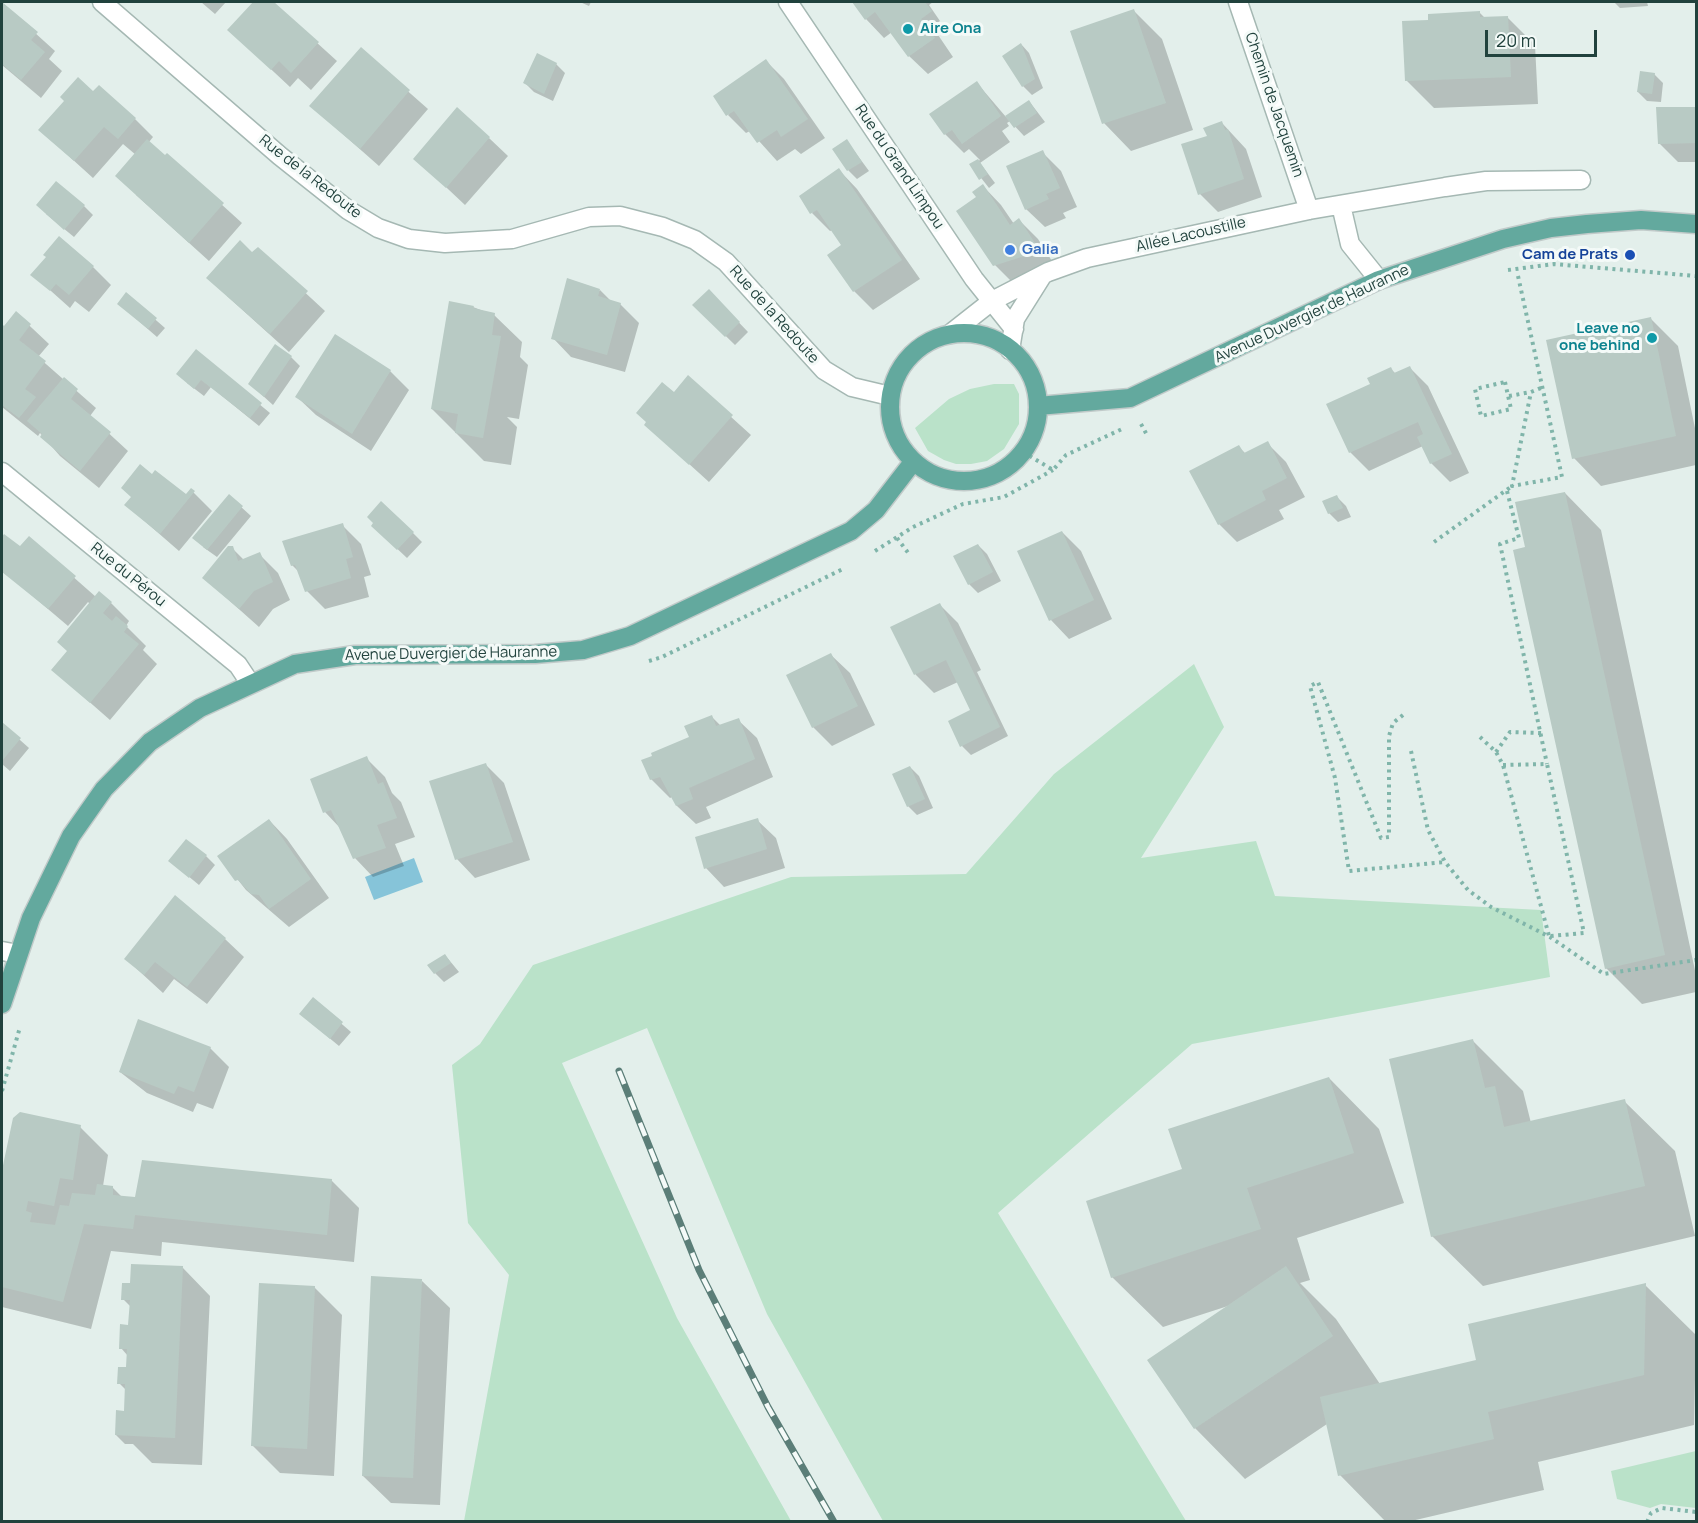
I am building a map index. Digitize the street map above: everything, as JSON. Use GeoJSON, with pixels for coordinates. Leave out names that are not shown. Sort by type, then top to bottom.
{"type":"FeatureCollection","features":[{"type":"Feature","properties":{"kind":"main road","name":"Avenue Duvergier de Hauranne"},"geometry":{"type":"LineString","coordinates":[[1038,406],[1130,398],[1379,280],[1461,251],[1551,228],[1641,220],[1696,224]]}},
{"type":"Feature","properties":{"kind":"main road"},"geometry":{"type":"LineString","coordinates":[[971,333],[992,339],[1011,350],[1025,365],[1035,385],[1038,406],[1035,430],[1023,452],[1005,469],[983,479],[958,482],[934,476],[913,462],[899,443],[891,420],[890,396],[898,374],[911,356],[928,342],[950,334],[971,333]]}},
{"type":"Feature","properties":{"kind":"main road","name":"Avenue Duvergier de Hauranne"},"geometry":{"type":"LineString","coordinates":[[2,1004],[10,952],[31,918],[71,836],[104,789],[150,742],[200,708],[250,682],[295,663],[355,655],[535,654],[583,650],[630,636],[851,531],[876,510],[913,462]]}},
{"type":"Feature","properties":{"kind":"street","name":"Rue de la Redoute"},"geometry":{"type":"LineString","coordinates":[[102,2],[280,156],[348,210],[378,228],[409,238],[445,243],[512,239],[589,217],[620,216],[663,227],[695,240],[726,262],[824,370],[852,387],[890,396]]}},
{"type":"Feature","properties":{"kind":"street","name":"Rue du Grand Limpou"},"geometry":{"type":"LineString","coordinates":[[788,2],[1014,330]]}},
{"type":"Feature","properties":{"kind":"street","name":"Chemin de Jacquemin"},"geometry":{"type":"LineString","coordinates":[[1238,2],[1310,210]]}},
{"type":"Feature","properties":{"kind":"street","name":"Allée Lacoustille"},"geometry":{"type":"LineString","coordinates":[[950,334],[992,301],[1043,275],[1088,258],[1310,210],[1486,181],[1581,180]]}},
{"type":"Feature","properties":{"kind":"street"},"geometry":{"type":"LineString","coordinates":[[1341,205],[1350,244],[1379,280]]}},
{"type":"Feature","properties":{"kind":"street"},"geometry":{"type":"LineString","coordinates":[[1011,350],[1015,320],[1043,275]]}},
{"type":"Feature","properties":{"kind":"street","name":"Rue du Pérou"},"geometry":{"type":"LineString","coordinates":[[2,472],[238,665],[250,682]]}},
{"type":"Feature","properties":{"kind":"path"},"geometry":{"type":"LineString","coordinates":[[1500,271],[1554,264],[1696,276]]}},
{"type":"Feature","properties":{"kind":"path"},"geometry":{"type":"LineString","coordinates":[[1434,542],[1512,486],[1562,477],[1518,276]]}},
{"type":"Feature","properties":{"kind":"path"},"geometry":{"type":"LineString","coordinates":[[1505,382],[1509,396],[1511,409],[1481,416],[1475,389],[1505,382]]}},
{"type":"Feature","properties":{"kind":"path"},"geometry":{"type":"LineString","coordinates":[[1509,396],[1541,388]]}},
{"type":"Feature","properties":{"kind":"path"},"geometry":{"type":"LineString","coordinates":[[1512,486],[1531,392]]}},
{"type":"Feature","properties":{"kind":"path"},"geometry":{"type":"LineString","coordinates":[[869,554],[913,527],[963,504],[1004,497],[1053,470],[1066,454],[1140,421]]}},
{"type":"Feature","properties":{"kind":"path"},"geometry":{"type":"LineString","coordinates":[[1023,452],[1053,470]]}},
{"type":"Feature","properties":{"kind":"path"},"geometry":{"type":"LineString","coordinates":[[1506,491],[1519,538],[1500,544],[1584,933],[1550,937]]}},
{"type":"Feature","properties":{"kind":"path"},"geometry":{"type":"LineString","coordinates":[[641,663],[662,657],[850,565]]}},
{"type":"Feature","properties":{"kind":"path"},"geometry":{"type":"LineString","coordinates":[[1403,715],[1393,723],[1389,736],[1389,837],[1381,838],[1318,682],[1310,686],[1335,778],[1349,871],[1445,862]]}},
{"type":"Feature","properties":{"kind":"path"},"geometry":{"type":"LineString","coordinates":[[1496,752],[1510,732],[1542,733]]}},
{"type":"Feature","properties":{"kind":"path"},"geometry":{"type":"LineString","coordinates":[[1480,737],[1496,752],[1503,765],[1550,937]]}},
{"type":"Feature","properties":{"kind":"path"},"geometry":{"type":"LineString","coordinates":[[1411,751],[1428,830],[1445,862],[1468,890],[1491,907],[1550,937],[1604,974],[1696,960]]}},
{"type":"Feature","properties":{"kind":"path"},"geometry":{"type":"LineString","coordinates":[[1503,765],[1547,764]]}},
{"type":"Feature","properties":{"kind":"path"},"geometry":{"type":"LineString","coordinates":[[2,1091],[24,1016]]}},
{"type":"Feature","properties":{"kind":"path"},"geometry":{"type":"LineString","coordinates":[[1647,1521],[1651,1513],[1662,1508],[1696,1512]]}},
{"type":"Feature","properties":{"kind":"green space"},"geometry":{"type":"Polygon","coordinates":[[[994,384],[1014,384],[1019,394],[1019,424],[1004,449],[987,461],[971,464],[956,464],[928,451],[915,428],[949,399],[970,389],[994,384]]]}},
{"type":"Feature","properties":{"kind":"green space"},"geometry":{"type":"Polygon","coordinates":[[[1194,664],[1224,727],[1141,858],[1256,841],[1275,896],[1541,910],[1550,977],[1192,1044],[998,1213],[1186,1521],[883,1521],[767,1314],[647,1028],[562,1063],[677,1318],[791,1521],[464,1521],[509,1275],[468,1223],[452,1065],[480,1044],[533,965],[791,877],[966,874],[1054,774],[1194,664]]]}},
{"type":"Feature","properties":{"kind":"green space"},"geometry":{"type":"Polygon","coordinates":[[[1696,1451],[1696,1508],[1661,1504],[1650,1508],[1617,1499],[1611,1471],[1696,1451]]]}},
{"type":"Feature","properties":{"kind":"water"},"geometry":{"type":"Polygon","coordinates":[[[414,858],[423,882],[374,900],[365,877],[414,858]]]}},
{"type":"Feature","properties":{"kind":"building"},"geometry":{"type":"Polygon","coordinates":[[[2,2],[38,32],[31,40],[45,52],[21,80],[2,64],[2,2]]]}},
{"type":"Feature","properties":{"kind":"building"},"geometry":{"type":"Polygon","coordinates":[[[253,2],[274,2],[319,42],[291,73],[279,61],[271,70],[227,30],[253,2]]]}},
{"type":"Feature","properties":{"kind":"building","name":"Aire Ona"},"geometry":{"type":"Polygon","coordinates":[[[852,2],[925,2],[932,11],[921,19],[935,38],[908,57],[875,12],[865,20],[852,2]]]}},
{"type":"Feature","properties":{"kind":"building"},"geometry":{"type":"Polygon","coordinates":[[[1134,9],[1166,103],[1102,124],[1070,31],[1134,9]]]}},
{"type":"Feature","properties":{"kind":"building"},"geometry":{"type":"Polygon","coordinates":[[[1480,11],[1480,17],[1508,16],[1511,77],[1405,81],[1402,21],[1428,20],[1428,14],[1480,11]]]}},
{"type":"Feature","properties":{"kind":"building"},"geometry":{"type":"Polygon","coordinates":[[[1021,43],[1035,79],[1022,87],[1002,56],[1021,43]]]}},
{"type":"Feature","properties":{"kind":"building"},"geometry":{"type":"Polygon","coordinates":[[[361,47],[410,90],[360,149],[309,106],[361,47]]]}},
{"type":"Feature","properties":{"kind":"building"},"geometry":{"type":"Polygon","coordinates":[[[537,53],[557,63],[544,94],[523,83],[537,53]]]}},
{"type":"Feature","properties":{"kind":"building"},"geometry":{"type":"Polygon","coordinates":[[[766,59],[808,119],[781,137],[777,130],[757,143],[734,111],[726,116],[713,96],[766,59]]]}},
{"type":"Feature","properties":{"kind":"building"},"geometry":{"type":"Polygon","coordinates":[[[1640,71],[1655,73],[1652,94],[1637,92],[1640,71]]]}},
{"type":"Feature","properties":{"kind":"building"},"geometry":{"type":"Polygon","coordinates":[[[78,77],[93,91],[99,85],[136,118],[118,139],[104,127],[74,161],[38,130],[64,101],[60,97],[78,77]]]}},
{"type":"Feature","properties":{"kind":"building"},"geometry":{"type":"Polygon","coordinates":[[[977,81],[1001,116],[962,144],[952,130],[944,135],[929,114],[977,81]]]}},
{"type":"Feature","properties":{"kind":"building"},"geometry":{"type":"Polygon","coordinates":[[[1029,100],[1037,113],[1014,128],[1005,116],[1029,100]]]}},
{"type":"Feature","properties":{"kind":"building"},"geometry":{"type":"Polygon","coordinates":[[[457,107],[490,137],[446,188],[413,159],[457,107]]]}},
{"type":"Feature","properties":{"kind":"building"},"geometry":{"type":"Polygon","coordinates":[[[1656,107],[1696,107],[1696,143],[1658,144],[1656,107]]]}},
{"type":"Feature","properties":{"kind":"building"},"geometry":{"type":"Polygon","coordinates":[[[1222,121],[1225,130],[1228,129],[1244,179],[1198,195],[1181,144],[1207,136],[1203,128],[1222,121]]]}},
{"type":"Feature","properties":{"kind":"building"},"geometry":{"type":"Polygon","coordinates":[[[147,139],[165,155],[167,153],[224,203],[189,243],[115,176],[147,139]]]}},
{"type":"Feature","properties":{"kind":"building"},"geometry":{"type":"Polygon","coordinates":[[[847,139],[862,162],[847,171],[832,149],[847,139]]]}},
{"type":"Feature","properties":{"kind":"building"},"geometry":{"type":"Polygon","coordinates":[[[1043,150],[1060,188],[1046,194],[1049,199],[1025,210],[1006,166],[1043,150]]]}},
{"type":"Feature","properties":{"kind":"building"},"geometry":{"type":"Polygon","coordinates":[[[978,159],[988,174],[979,180],[969,164],[978,159]]]}},
{"type":"Feature","properties":{"kind":"building"},"geometry":{"type":"Polygon","coordinates":[[[839,168],[902,260],[853,292],[827,255],[841,245],[817,210],[810,214],[799,196],[839,168]]]}},
{"type":"Feature","properties":{"kind":"building"},"geometry":{"type":"Polygon","coordinates":[[[56,181],[85,205],[64,230],[36,205],[56,181]]]}},
{"type":"Feature","properties":{"kind":"building"},"geometry":{"type":"Polygon","coordinates":[[[983,184],[1010,225],[1019,218],[1040,251],[993,266],[956,211],[976,197],[972,192],[983,184]]]}},
{"type":"Feature","properties":{"kind":"building"},"geometry":{"type":"Polygon","coordinates":[[[59,236],[94,266],[69,295],[56,284],[50,291],[30,275],[46,257],[43,255],[59,236]]]}},
{"type":"Feature","properties":{"kind":"building"},"geometry":{"type":"Polygon","coordinates":[[[240,240],[252,252],[258,247],[308,291],[270,334],[206,278],[240,240]]]}},
{"type":"Feature","properties":{"kind":"building"},"geometry":{"type":"Polygon","coordinates":[[[567,278],[600,289],[598,296],[621,303],[607,355],[551,339],[567,278]]]}},
{"type":"Feature","properties":{"kind":"building"},"geometry":{"type":"Polygon","coordinates":[[[709,289],[740,322],[725,337],[692,305],[709,289]]]}},
{"type":"Feature","properties":{"kind":"building"},"geometry":{"type":"Polygon","coordinates":[[[126,292],[157,318],[148,329],[117,304],[126,292]]]}},
{"type":"Feature","properties":{"kind":"building"},"geometry":{"type":"Polygon","coordinates":[[[449,301],[495,313],[492,335],[501,336],[483,438],[455,433],[458,414],[431,409],[449,301]]]}},
{"type":"Feature","properties":{"kind":"building"},"geometry":{"type":"Polygon","coordinates":[[[16,311],[31,324],[19,340],[46,361],[25,389],[36,397],[19,418],[2,405],[2,324],[4,326],[16,311]]]}},
{"type":"Feature","properties":{"kind":"building"},"geometry":{"type":"Polygon","coordinates":[[[1651,317],[1676,436],[1572,459],[1546,340],[1651,317]]]}},
{"type":"Feature","properties":{"kind":"building"},"geometry":{"type":"Polygon","coordinates":[[[335,334],[391,370],[352,434],[295,397],[335,334]]]}},
{"type":"Feature","properties":{"kind":"building"},"geometry":{"type":"Polygon","coordinates":[[[275,344],[292,356],[264,397],[248,384],[275,344]]]}},
{"type":"Feature","properties":{"kind":"building"},"geometry":{"type":"Polygon","coordinates":[[[196,349],[262,403],[250,418],[201,380],[194,389],[176,374],[196,349]]]}},
{"type":"Feature","properties":{"kind":"building"},"geometry":{"type":"Polygon","coordinates":[[[1410,366],[1452,454],[1430,464],[1417,437],[1423,434],[1418,422],[1349,453],[1326,404],[1370,384],[1367,378],[1391,367],[1394,373],[1410,366]]]}},
{"type":"Feature","properties":{"kind":"building"},"geometry":{"type":"Polygon","coordinates":[[[688,375],[733,415],[689,465],[644,425],[646,422],[636,413],[662,382],[674,392],[688,375]]]}},
{"type":"Feature","properties":{"kind":"building"},"geometry":{"type":"Polygon","coordinates":[[[64,377],[78,389],[71,399],[111,432],[80,471],[40,437],[42,434],[27,421],[64,377]]]}},
{"type":"Feature","properties":{"kind":"building"},"geometry":{"type":"Polygon","coordinates":[[[1268,441],[1287,478],[1262,491],[1266,500],[1218,525],[1189,471],[1239,445],[1244,453],[1268,441]]]}},
{"type":"Feature","properties":{"kind":"building"},"geometry":{"type":"Polygon","coordinates":[[[140,464],[152,474],[155,470],[186,494],[191,488],[195,491],[160,534],[124,505],[131,497],[121,488],[140,464]]]}},
{"type":"Feature","properties":{"kind":"building"},"geometry":{"type":"Polygon","coordinates":[[[1565,492],[1665,955],[1605,969],[1513,550],[1525,547],[1515,502],[1565,492]]]}},
{"type":"Feature","properties":{"kind":"building"},"geometry":{"type":"Polygon","coordinates":[[[229,494],[243,506],[207,550],[192,538],[229,494]]]}},
{"type":"Feature","properties":{"kind":"building"},"geometry":{"type":"Polygon","coordinates":[[[1337,495],[1343,508],[1328,514],[1322,501],[1337,495]]]}},
{"type":"Feature","properties":{"kind":"building"},"geometry":{"type":"Polygon","coordinates":[[[381,501],[414,532],[397,550],[371,526],[373,523],[367,517],[381,501]]]}},
{"type":"Feature","properties":{"kind":"building"},"geometry":{"type":"Polygon","coordinates":[[[343,523],[353,557],[346,559],[351,578],[305,592],[295,565],[291,566],[282,541],[343,523]]]}},
{"type":"Feature","properties":{"kind":"building"},"geometry":{"type":"Polygon","coordinates":[[[1062,531],[1094,600],[1049,621],[1017,551],[1062,531]]]}},
{"type":"Feature","properties":{"kind":"building"},"geometry":{"type":"Polygon","coordinates":[[[4,534],[20,546],[29,536],[76,576],[48,609],[2,572],[2,537],[4,534]]]}},
{"type":"Feature","properties":{"kind":"building"},"geometry":{"type":"Polygon","coordinates":[[[978,544],[993,572],[968,585],[953,556],[978,544]]]}},
{"type":"Feature","properties":{"kind":"building"},"geometry":{"type":"Polygon","coordinates":[[[228,546],[233,546],[238,561],[260,552],[273,582],[254,591],[239,609],[202,578],[228,546]]]}},
{"type":"Feature","properties":{"kind":"building"},"geometry":{"type":"Polygon","coordinates":[[[99,591],[112,602],[103,613],[112,621],[116,616],[128,626],[124,632],[139,644],[90,703],[51,670],[67,651],[57,642],[99,591]]]}},
{"type":"Feature","properties":{"kind":"building"},"geometry":{"type":"Polygon","coordinates":[[[940,603],[1000,727],[960,747],[948,721],[970,710],[946,660],[914,675],[890,627],[940,603]]]}},
{"type":"Feature","properties":{"kind":"building"},"geometry":{"type":"Polygon","coordinates":[[[831,653],[858,706],[812,728],[786,675],[831,653]]]}},
{"type":"Feature","properties":{"kind":"building"},"geometry":{"type":"Polygon","coordinates":[[[712,715],[716,726],[739,718],[755,759],[689,788],[693,799],[676,806],[660,777],[650,780],[641,760],[652,756],[651,753],[689,737],[684,726],[712,715]]]}},
{"type":"Feature","properties":{"kind":"building"},"geometry":{"type":"Polygon","coordinates":[[[2,722],[21,738],[2,761],[2,722]]]}},
{"type":"Feature","properties":{"kind":"building"},"geometry":{"type":"Polygon","coordinates":[[[367,756],[378,784],[383,782],[397,818],[377,825],[386,848],[353,859],[331,810],[323,813],[310,779],[367,756]]]}},
{"type":"Feature","properties":{"kind":"building"},"geometry":{"type":"Polygon","coordinates":[[[486,763],[513,842],[455,860],[429,781],[486,763]]]}},
{"type":"Feature","properties":{"kind":"building"},"geometry":{"type":"Polygon","coordinates":[[[910,766],[925,799],[907,807],[892,774],[910,766]]]}},
{"type":"Feature","properties":{"kind":"building"},"geometry":{"type":"Polygon","coordinates":[[[758,818],[767,849],[704,869],[695,837],[758,818]]]}},
{"type":"Feature","properties":{"kind":"building"},"geometry":{"type":"Polygon","coordinates":[[[269,819],[311,879],[269,909],[259,895],[251,894],[238,880],[235,881],[217,856],[269,819]]]}},
{"type":"Feature","properties":{"kind":"building"},"geometry":{"type":"Polygon","coordinates":[[[186,839],[207,855],[189,878],[168,861],[186,839]]]}},
{"type":"Feature","properties":{"kind":"building"},"geometry":{"type":"Polygon","coordinates":[[[175,895],[226,938],[187,987],[155,962],[144,975],[124,959],[175,895]]]}},
{"type":"Feature","properties":{"kind":"building"},"geometry":{"type":"Polygon","coordinates":[[[445,954],[451,963],[434,974],[427,965],[445,954]]]}},
{"type":"Feature","properties":{"kind":"building"},"geometry":{"type":"Polygon","coordinates":[[[313,997],[343,1022],[330,1039],[299,1014],[313,997]]]}},
{"type":"Feature","properties":{"kind":"building"},"geometry":{"type":"Polygon","coordinates":[[[138,1019],[211,1047],[194,1092],[178,1086],[174,1094],[119,1072],[138,1019]]]}},
{"type":"Feature","properties":{"kind":"building"},"geometry":{"type":"Polygon","coordinates":[[[1473,1039],[1485,1088],[1495,1086],[1504,1127],[1625,1099],[1645,1186],[1431,1237],[1389,1059],[1473,1039]]]}},
{"type":"Feature","properties":{"kind":"building"},"geometry":{"type":"Polygon","coordinates":[[[1329,1077],[1354,1153],[1247,1188],[1261,1229],[1111,1278],[1086,1201],[1182,1169],[1168,1129],[1329,1077]]]}},
{"type":"Feature","properties":{"kind":"building"},"geometry":{"type":"Polygon","coordinates":[[[20,1112],[81,1125],[73,1180],[60,1178],[54,1206],[28,1201],[26,1211],[32,1213],[30,1222],[55,1225],[60,1205],[69,1206],[72,1193],[95,1195],[97,1184],[113,1186],[113,1195],[135,1197],[142,1160],[332,1179],[327,1235],[135,1215],[133,1229],[84,1224],[63,1302],[2,1287],[2,1170],[13,1118],[20,1112]]]}},
{"type":"Feature","properties":{"kind":"building"},"geometry":{"type":"Polygon","coordinates":[[[131,1264],[183,1266],[175,1438],[115,1435],[116,1410],[124,1411],[125,1384],[117,1384],[118,1367],[126,1367],[127,1349],[119,1349],[120,1324],[128,1325],[130,1300],[121,1300],[122,1283],[130,1283],[131,1264]]]}},
{"type":"Feature","properties":{"kind":"building"},"geometry":{"type":"Polygon","coordinates":[[[1286,1266],[1333,1336],[1194,1429],[1147,1360],[1286,1266]]]}},
{"type":"Feature","properties":{"kind":"building"},"geometry":{"type":"Polygon","coordinates":[[[371,1276],[422,1279],[413,1478],[362,1476],[371,1276]]]}},
{"type":"Feature","properties":{"kind":"building"},"geometry":{"type":"Polygon","coordinates":[[[259,1283],[315,1286],[307,1449],[251,1446],[259,1283]]]}},
{"type":"Feature","properties":{"kind":"building"},"geometry":{"type":"Polygon","coordinates":[[[1646,1283],[1644,1375],[1488,1412],[1494,1439],[1338,1476],[1320,1397],[1476,1360],[1468,1324],[1646,1283]]]}},
{"type":"Feature","properties":{"kind":"railway"},"geometry":{"type":"LineString","coordinates":[[619,1071],[699,1270],[768,1407],[834,1522]]}},
{"type":"Feature","properties":{"kind":"place","name":"Aire Ona"},"geometry":{"type":"Point","coordinates":[908,29]}},
{"type":"Feature","properties":{"kind":"place","name":"Galia"},"geometry":{"type":"Point","coordinates":[1010,250]}},
{"type":"Feature","properties":{"kind":"place","name":"Cam de Prats"},"geometry":{"type":"Point","coordinates":[1630,255]}},
{"type":"Feature","properties":{"kind":"place","name":"Leave no one behind"},"geometry":{"type":"Point","coordinates":[1652,338]}}]}
